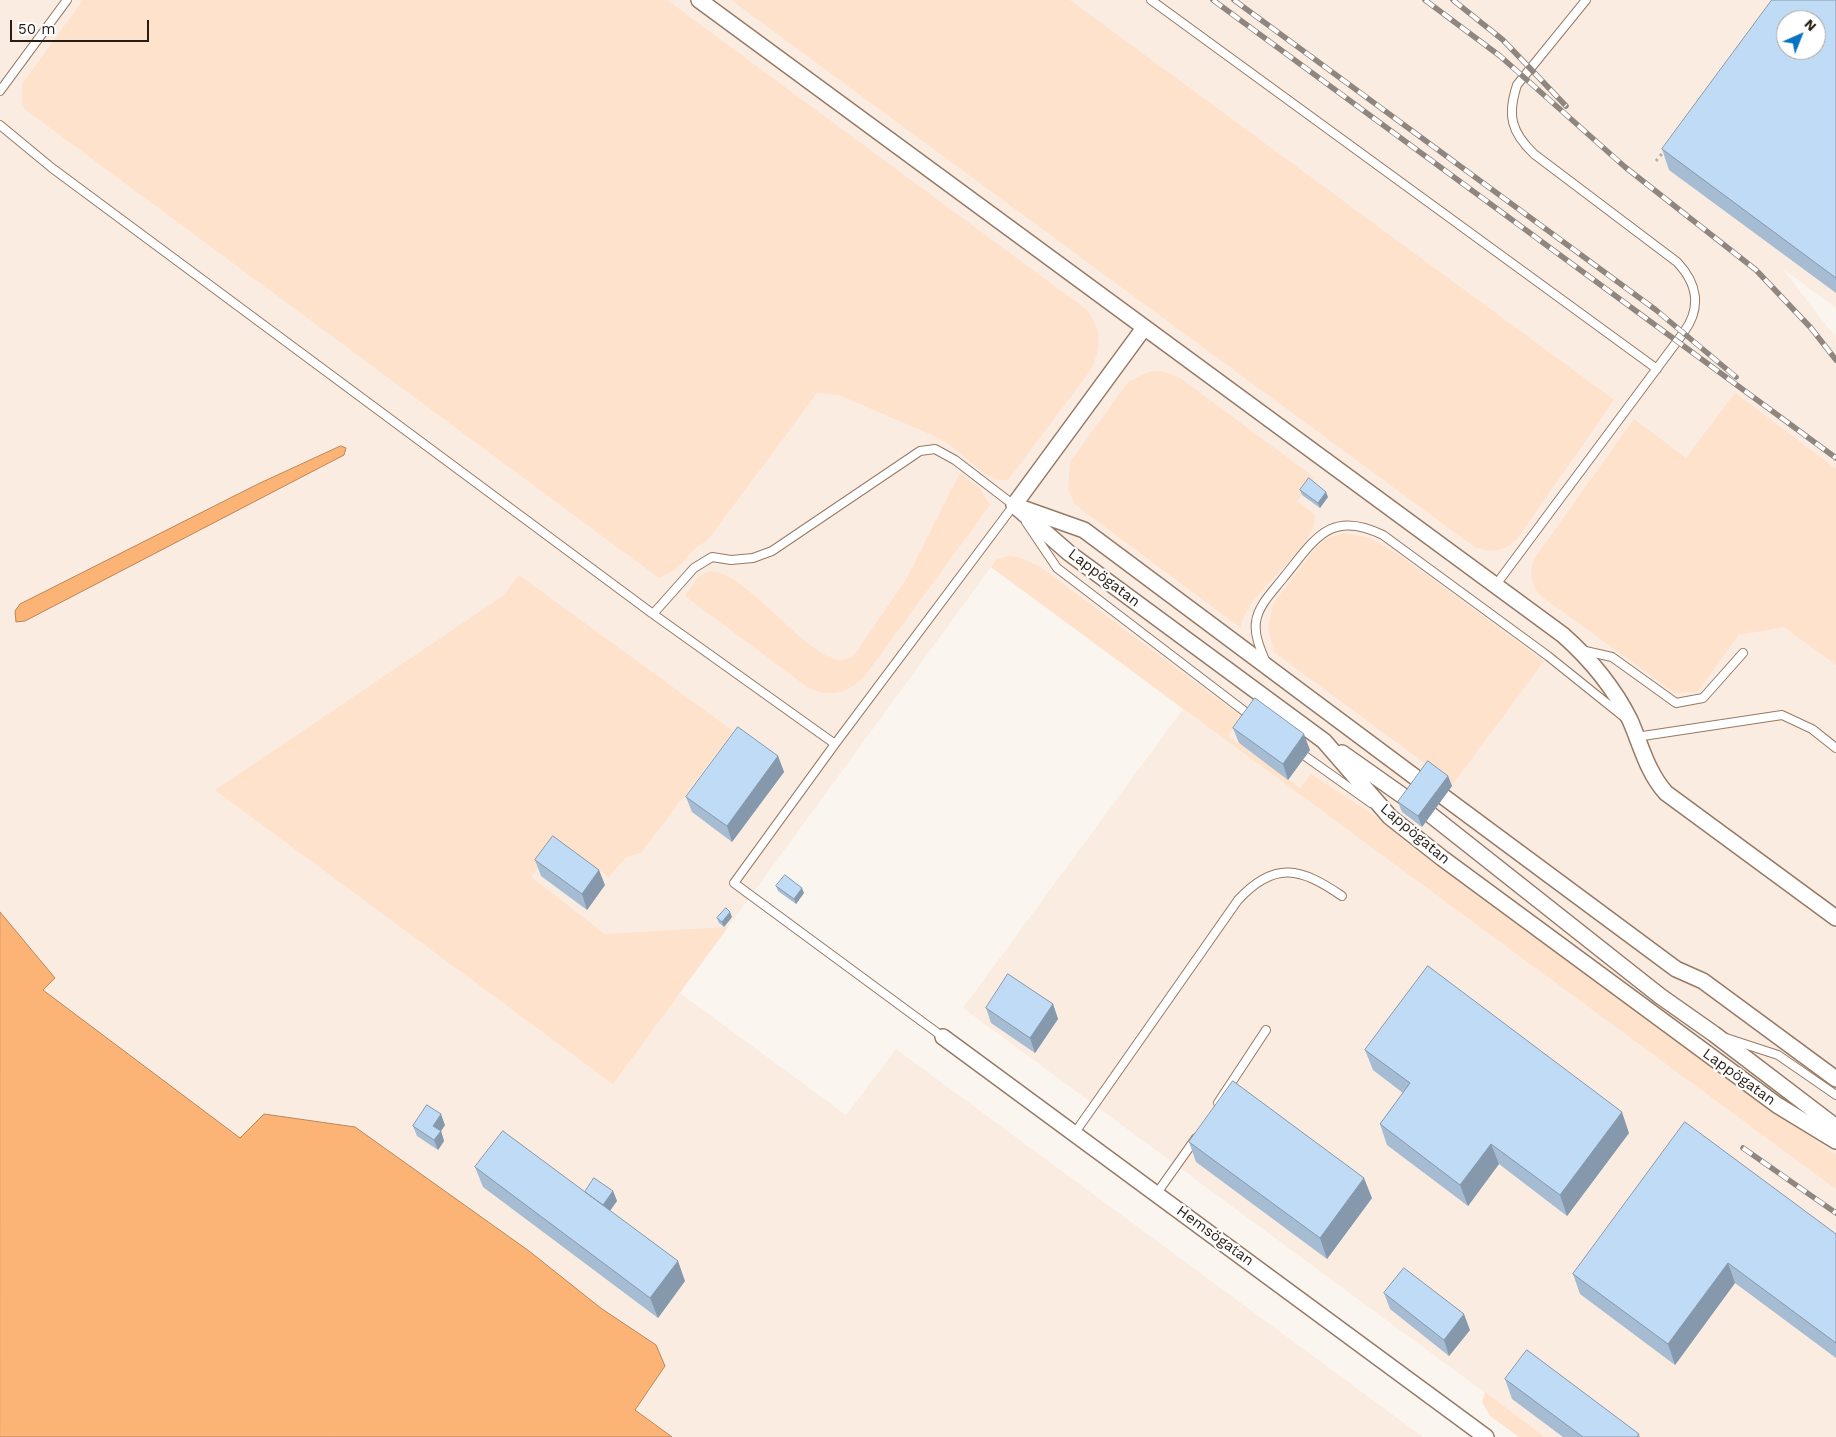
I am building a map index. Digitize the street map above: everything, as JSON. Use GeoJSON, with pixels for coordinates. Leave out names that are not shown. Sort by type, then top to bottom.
{"type":"FeatureCollection","features":[{"type":"Feature","properties":{"kind":"street"},"geometry":{"type":"LineString","coordinates":[[699,0],[1579,649],[1619,700],[1652,773],[1666,793],[1836,918]]}},
{"type":"Feature","properties":{"kind":"street"},"geometry":{"type":"LineString","coordinates":[[1014,504],[1144,328]]}},
{"type":"Feature","properties":{"kind":"street","name":"Lappögatan"},"geometry":{"type":"LineString","coordinates":[[1014,504],[1084,530],[1266,663],[1424,783]]}},
{"type":"Feature","properties":{"kind":"street","name":"Lappögatan"},"geometry":{"type":"LineString","coordinates":[[1014,504],[1068,553],[1324,741],[1390,817],[1484,889],[1777,1105],[1836,1141]]}},
{"type":"Feature","properties":{"kind":"street"},"geometry":{"type":"LineString","coordinates":[[1324,741],[1410,801]]}},
{"type":"Feature","properties":{"kind":"street"},"geometry":{"type":"LineString","coordinates":[[1444,797],[1676,968],[1703,982],[1836,1079]]}},
{"type":"Feature","properties":{"kind":"street"},"geometry":{"type":"LineString","coordinates":[[1431,815],[1660,996],[1714,1034],[1836,1128]]}},
{"type":"Feature","properties":{"kind":"street","name":"Hemsögatan"},"geometry":{"type":"LineString","coordinates":[[943,1037],[1486,1437]]}},
{"type":"Feature","properties":{"kind":"lane"},"geometry":{"type":"LineString","coordinates":[[0,91],[67,0]]}},
{"type":"Feature","properties":{"kind":"lane"},"geometry":{"type":"LineString","coordinates":[[1151,0],[1657,369]]}},
{"type":"Feature","properties":{"kind":"lane"},"geometry":{"type":"LineString","coordinates":[[1495,586],[1657,369],[1692,319],[1695,308],[1693,283],[1677,262],[1534,154],[1522,142],[1514,128],[1512,101],[1518,85],[1586,0]]}},
{"type":"Feature","properties":{"kind":"lane"},"geometry":{"type":"LineString","coordinates":[[0,125],[52,168],[653,614],[835,744]]}},
{"type":"Feature","properties":{"kind":"lane"},"geometry":{"type":"LineString","coordinates":[[653,614],[674,588],[694,568],[712,557],[731,560],[753,558],[772,551],[920,451],[935,449],[956,460],[1014,504],[1058,568],[1256,720]]}},
{"type":"Feature","properties":{"kind":"lane"},"geometry":{"type":"LineString","coordinates":[[943,1037],[734,883],[1014,504]]}},
{"type":"Feature","properties":{"kind":"lane"},"geometry":{"type":"LineString","coordinates":[[1266,663],[1256,628],[1262,607],[1312,541],[1320,534],[1338,526],[1360,526],[1383,535],[1548,656],[1630,722]]}},
{"type":"Feature","properties":{"kind":"lane"},"geometry":{"type":"LineString","coordinates":[[1579,649],[1612,657],[1676,703],[1703,698],[1742,653]]}},
{"type":"Feature","properties":{"kind":"lane"},"geometry":{"type":"LineString","coordinates":[[1636,737],[1782,715],[1812,729],[1836,748]]}},
{"type":"Feature","properties":{"kind":"lane"},"geometry":{"type":"LineString","coordinates":[[1305,756],[1390,817]]}},
{"type":"Feature","properties":{"kind":"lane"},"geometry":{"type":"LineString","coordinates":[[1074,1134],[1238,900],[1250,887],[1264,878],[1285,872],[1304,874],[1319,880],[1342,896]]}},
{"type":"Feature","properties":{"kind":"lane"},"geometry":{"type":"LineString","coordinates":[[1214,1110],[1266,1030]]}},
{"type":"Feature","properties":{"kind":"lane"},"geometry":{"type":"LineString","coordinates":[[1714,1034],[1778,1055],[1836,1095]]}},
{"type":"Feature","properties":{"kind":"lane"},"geometry":{"type":"LineString","coordinates":[[1157,1194],[1198,1134]]}},
{"type":"Feature","properties":{"kind":"path"},"geometry":{"type":"LineString","coordinates":[[1656,161],[1668,145]]}},
{"type":"Feature","properties":{"kind":"shaded area"},"geometry":{"type":"Polygon","coordinates":[[[0,0],[1836,0],[1836,308],[1783,269],[1836,338],[1836,1437],[1545,1437],[963,1008],[1183,709],[991,567],[680,993],[846,1115],[896,1049],[1423,1437],[672,1437],[635,1410],[665,1366],[602,1309],[529,1251],[355,1127],[264,1114],[240,1138],[43,989],[54,977],[0,912],[0,0]]]}},
{"type":"Feature","properties":{"kind":"shaded area"},"geometry":{"type":"Polygon","coordinates":[[[83,0],[667,0],[1087,310],[1096,325],[1099,340],[1094,363],[1090,371],[1008,480],[998,480],[985,474],[949,444],[932,435],[839,395],[817,393],[707,541],[698,546],[675,570],[659,578],[26,110],[22,103],[22,84],[83,0]]]}},
{"type":"Feature","properties":{"kind":"shaded area"},"geometry":{"type":"Polygon","coordinates":[[[731,0],[1070,0],[1614,400],[1517,539],[1508,546],[1498,550],[1476,548],[731,0]]]}},
{"type":"Feature","properties":{"kind":"shaded area"},"geometry":{"type":"Polygon","coordinates":[[[1151,371],[1162,371],[1179,377],[1315,478],[1297,501],[1315,515],[1312,529],[1293,557],[1254,600],[1245,614],[1241,628],[1085,512],[1075,504],[1068,490],[1070,462],[1129,381],[1151,371]]]}},
{"type":"Feature","properties":{"kind":"shaded area"},"geometry":{"type":"Polygon","coordinates":[[[1735,393],[1836,469],[1836,665],[1784,627],[1739,635],[1697,692],[1675,693],[1541,596],[1533,583],[1531,574],[1532,564],[1634,419],[1686,458],[1735,393]]]}},
{"type":"Feature","properties":{"kind":"shaded area"},"geometry":{"type":"Polygon","coordinates":[[[341,446],[346,448],[344,455],[25,621],[16,622],[15,611],[20,604],[258,484],[341,446]]]}},
{"type":"Feature","properties":{"kind":"shaded area"},"geometry":{"type":"Polygon","coordinates":[[[960,473],[980,489],[990,505],[864,677],[845,690],[826,693],[810,689],[685,596],[702,575],[718,572],[733,579],[751,592],[806,642],[823,654],[838,660],[853,657],[907,578],[960,473]]]}},
{"type":"Feature","properties":{"kind":"shaded area"},"geometry":{"type":"Polygon","coordinates":[[[1344,533],[1370,538],[1398,554],[1544,661],[1453,784],[1274,652],[1268,628],[1273,604],[1316,547],[1328,538],[1344,533]]]}},
{"type":"Feature","properties":{"kind":"shaded area"},"geometry":{"type":"Polygon","coordinates":[[[1009,556],[1018,557],[1039,566],[1242,717],[1228,736],[1300,788],[1311,774],[1381,820],[1836,1155],[1836,1189],[991,567],[997,559],[1009,556]]]}},
{"type":"Feature","properties":{"kind":"shaded area"},"geometry":{"type":"Polygon","coordinates":[[[519,575],[733,731],[641,853],[626,857],[609,877],[559,840],[531,877],[605,934],[728,927],[613,1084],[215,790],[503,596],[519,575]]]}},
{"type":"Feature","properties":{"kind":"shaded area"},"geometry":{"type":"Polygon","coordinates":[[[0,912],[55,978],[43,990],[240,1138],[264,1114],[355,1127],[529,1251],[602,1309],[656,1345],[665,1366],[635,1410],[672,1437],[0,1437],[0,912]]]}},
{"type":"Feature","properties":{"kind":"shaded area"},"geometry":{"type":"Polygon","coordinates":[[[1485,1392],[1545,1437],[1519,1437],[1490,1416],[1482,1402],[1485,1392]]]}},
{"type":"Feature","properties":{"kind":"building"},"geometry":{"type":"Polygon","coordinates":[[[1772,0],[1836,0],[1836,278],[1662,149],[1772,0]]]}},
{"type":"Feature","properties":{"kind":"building"},"geometry":{"type":"Polygon","coordinates":[[[1309,478],[1326,492],[1318,503],[1300,490],[1309,478]]]}},
{"type":"Feature","properties":{"kind":"building"},"geometry":{"type":"Polygon","coordinates":[[[1255,698],[1304,734],[1283,764],[1233,728],[1255,698]]]}},
{"type":"Feature","properties":{"kind":"building"},"geometry":{"type":"Polygon","coordinates":[[[738,727],[778,756],[727,826],[686,797],[738,727]]]}},
{"type":"Feature","properties":{"kind":"building"},"geometry":{"type":"Polygon","coordinates":[[[1428,761],[1448,776],[1418,816],[1398,802],[1428,761]]]}},
{"type":"Feature","properties":{"kind":"building"},"geometry":{"type":"Polygon","coordinates":[[[553,836],[599,870],[582,894],[535,860],[553,836]]]}},
{"type":"Feature","properties":{"kind":"building"},"geometry":{"type":"Polygon","coordinates":[[[785,875],[802,888],[794,899],[776,886],[785,875]]]}},
{"type":"Feature","properties":{"kind":"building"},"geometry":{"type":"Polygon","coordinates":[[[726,908],[730,912],[722,922],[717,918],[726,908]]]}},
{"type":"Feature","properties":{"kind":"building"},"geometry":{"type":"Polygon","coordinates":[[[1428,966],[1622,1112],[1560,1195],[1491,1144],[1460,1185],[1380,1124],[1410,1083],[1365,1050],[1428,966]]]}},
{"type":"Feature","properties":{"kind":"building"},"geometry":{"type":"Polygon","coordinates":[[[1008,974],[1053,1004],[1030,1038],[986,1008],[1008,974]]]}},
{"type":"Feature","properties":{"kind":"building"},"geometry":{"type":"Polygon","coordinates":[[[1233,1081],[1364,1178],[1320,1238],[1189,1142],[1233,1081]]]}},
{"type":"Feature","properties":{"kind":"building"},"geometry":{"type":"Polygon","coordinates":[[[427,1105],[441,1114],[433,1126],[441,1131],[434,1140],[413,1126],[427,1105]]]}},
{"type":"Feature","properties":{"kind":"building"},"geometry":{"type":"Polygon","coordinates":[[[1685,1122],[1836,1234],[1836,1343],[1728,1263],[1668,1344],[1573,1274],[1685,1122]]]}},
{"type":"Feature","properties":{"kind":"building"},"geometry":{"type":"Polygon","coordinates":[[[503,1131],[678,1261],[650,1298],[475,1167],[503,1131]]]}},
{"type":"Feature","properties":{"kind":"building"},"geometry":{"type":"Polygon","coordinates":[[[594,1178],[613,1191],[603,1205],[585,1192],[594,1178]]]}},
{"type":"Feature","properties":{"kind":"building"},"geometry":{"type":"Polygon","coordinates":[[[1404,1268],[1464,1314],[1444,1340],[1384,1293],[1404,1268]]]}},
{"type":"Feature","properties":{"kind":"building"},"geometry":{"type":"Polygon","coordinates":[[[1527,1350],[1639,1434],[1637,1437],[1583,1437],[1505,1379],[1527,1350]]]}},
{"type":"Feature","properties":{"kind":"railway"},"geometry":{"type":"LineString","coordinates":[[1213,0],[1836,458]]}},
{"type":"Feature","properties":{"kind":"railway"},"geometry":{"type":"LineString","coordinates":[[1234,0],[1656,310],[1736,377]]}},
{"type":"Feature","properties":{"kind":"railway"},"geometry":{"type":"LineString","coordinates":[[1425,0],[1500,56],[1625,167],[1756,270],[1811,328],[1836,360]]}},
{"type":"Feature","properties":{"kind":"railway"},"geometry":{"type":"LineString","coordinates":[[1453,0],[1503,40],[1566,106]]}},
{"type":"Feature","properties":{"kind":"railway"},"geometry":{"type":"LineString","coordinates":[[1743,1148],[1836,1213]]}}]}
